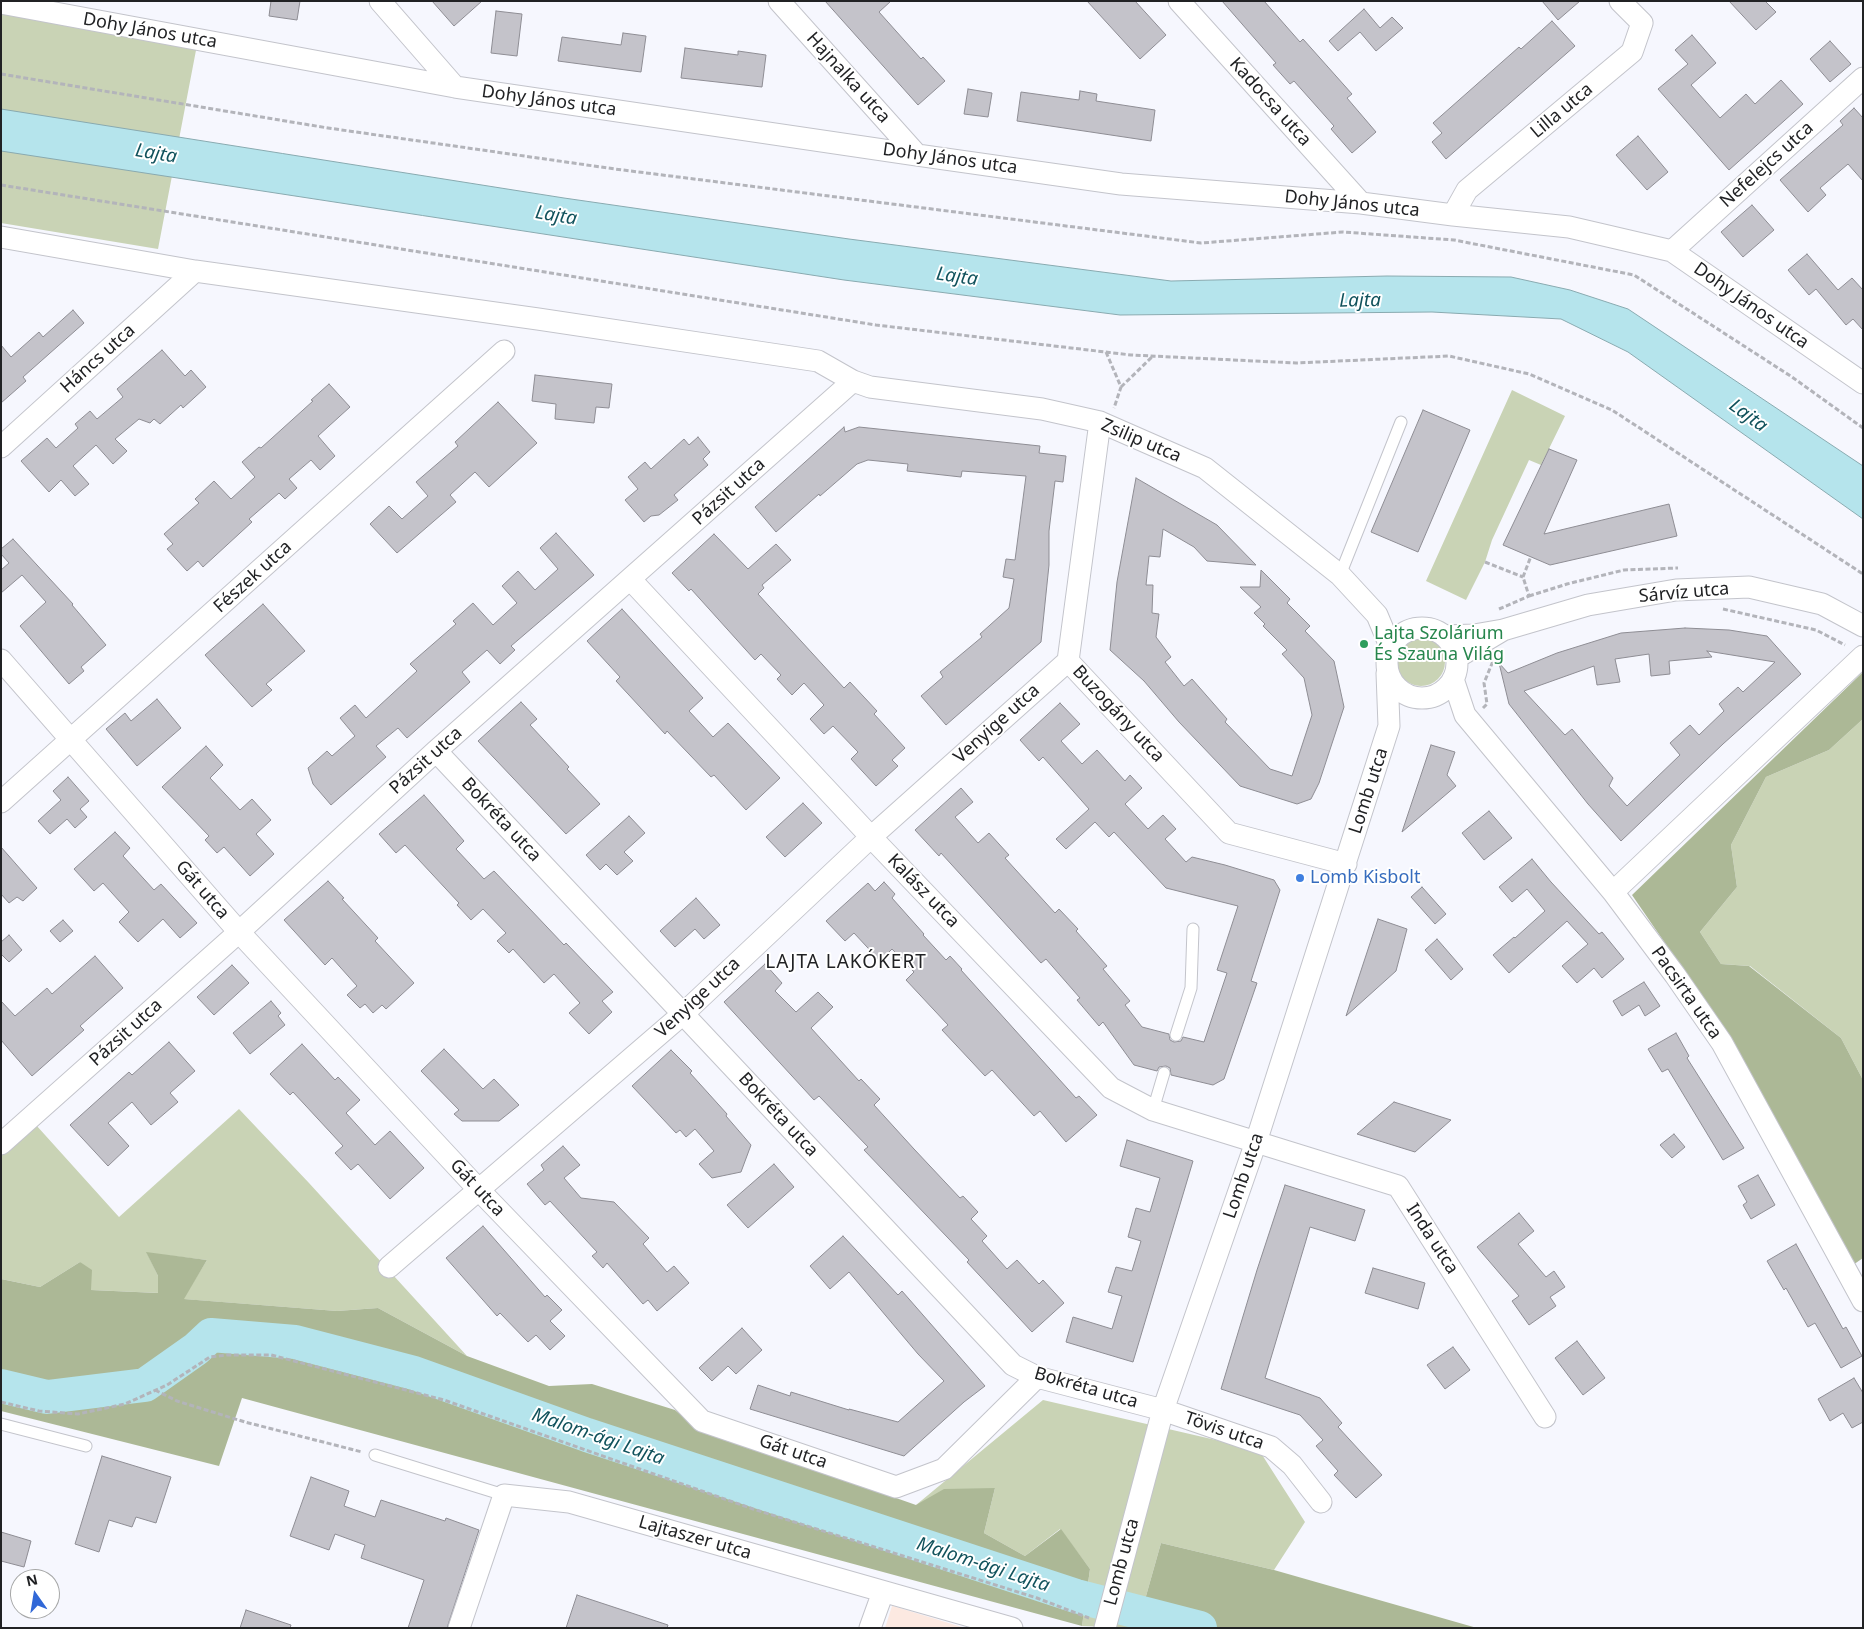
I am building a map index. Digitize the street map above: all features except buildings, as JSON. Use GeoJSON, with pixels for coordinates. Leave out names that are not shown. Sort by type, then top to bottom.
{"type":"FeatureCollection","features":[{"type":"Feature","properties":{"kind":"street"},"geometry":{"type":"LineString","coordinates":[[380,1],[455,87]]}},
{"type":"Feature","properties":{"kind":"street","name":"Hajnalka utca"},"geometry":{"type":"LineString","coordinates":[[779,1],[917,155]]}},
{"type":"Feature","properties":{"kind":"street","name":"Kadocsa utca"},"geometry":{"type":"LineString","coordinates":[[1179,1],[1361,203]]}},
{"type":"Feature","properties":{"kind":"street","name":"Lilla utca"},"geometry":{"type":"LineString","coordinates":[[1453,214],[1467,190],[1632,52],[1642,23],[1620,1]]}},
{"type":"Feature","properties":{"kind":"street","name":"Dohy János utca"},"geometry":{"type":"LineString","coordinates":[[1,3],[455,87],[917,155],[1122,184],[1361,203],[1569,226],[1672,251],[1863,384]]}},
{"type":"Feature","properties":{"kind":"street","name":"Nefelejcs utca"},"geometry":{"type":"LineString","coordinates":[[1672,251],[1863,78]]}},
{"type":"Feature","properties":{"kind":"street","name":"Zsilip utca"},"geometry":{"type":"LineString","coordinates":[[1,237],[195,271],[818,361],[854,381],[870,387],[1042,409],[1104,424],[1205,468],[1340,575],[1377,615]]}},
{"type":"Feature","properties":{"kind":"street","name":"Háncs utca"},"geometry":{"type":"LineString","coordinates":[[1,447],[195,271]]}},
{"type":"Feature","properties":{"kind":"street","name":"Fészek utca"},"geometry":{"type":"LineString","coordinates":[[1,802],[504,352]]}},
{"type":"Feature","properties":{"kind":"street","name":"Pázsit utca"},"geometry":{"type":"LineString","coordinates":[[1,1144],[238,932],[436,751],[854,381]]}},
{"type":"Feature","properties":{"kind":"street","name":"Buzogány utca"},"geometry":{"type":"LineString","coordinates":[[1104,424],[1068,661],[1229,833],[1346,864]]}},
{"type":"Feature","properties":{"kind":"street","name":"Kalász utca"},"geometry":{"type":"LineString","coordinates":[[631,580],[871,837],[1111,1088],[1153,1110],[1256,1142]]}},
{"type":"Feature","properties":{"kind":"street","name":"Sárvíz utca"},"geometry":{"type":"LineString","coordinates":[[1497,633],[1588,605],[1676,590],[1749,587],[1822,604],[1859,624]]}},
{"type":"Feature","properties":{"kind":"street"},"geometry":{"type":"LineString","coordinates":[[1377,615],[1411,629]]}},
{"type":"Feature","properties":{"kind":"street"},"geometry":{"type":"LineString","coordinates":[[1377,615],[1390,646]]}},
{"type":"Feature","properties":{"kind":"street"},"geometry":{"type":"LineString","coordinates":[[1425,628],[1438,631],[1452,646],[1457,666],[1454,679],[1445,690],[1425,698],[1389,726],[1386,659],[1390,646],[1399,636],[1411,629],[1425,628]]}},
{"type":"Feature","properties":{"kind":"street"},"geometry":{"type":"LineString","coordinates":[[1444,636],[1497,633]]}},
{"type":"Feature","properties":{"kind":"street"},"geometry":{"type":"LineString","coordinates":[[1456,658],[1497,633]]}},
{"type":"Feature","properties":{"kind":"street"},"geometry":{"type":"LineString","coordinates":[[1613,892],[1863,656]]}},
{"type":"Feature","properties":{"kind":"street","name":"Gát utca"},"geometry":{"type":"LineString","coordinates":[[1,660],[238,932],[479,1190],[702,1421],[896,1487],[944,1469],[1037,1377]]}},
{"type":"Feature","properties":{"kind":"street","name":"Venyige utca"},"geometry":{"type":"LineString","coordinates":[[389,1267],[684,1013],[871,837],[1068,661]]}},
{"type":"Feature","properties":{"kind":"street"},"geometry":{"type":"LineString","coordinates":[[1387,672],[1394,685],[1404,694],[1425,698],[1467,717]]}},
{"type":"Feature","properties":{"kind":"street"},"geometry":{"type":"LineString","coordinates":[[1454,679],[1467,717]]}},
{"type":"Feature","properties":{"kind":"street","name":"Pacsirta utca"},"geometry":{"type":"LineString","coordinates":[[1467,717],[1613,892],[1675,975],[1722,1043],[1863,1301]]}},
{"type":"Feature","properties":{"kind":"street","name":"Lomb utca"},"geometry":{"type":"LineString","coordinates":[[1105,1626],[1163,1410],[1256,1142],[1389,726]]}},
{"type":"Feature","properties":{"kind":"street","name":"Bokréta utca"},"geometry":{"type":"LineString","coordinates":[[436,751],[1013,1365],[1037,1377],[1163,1410]]}},
{"type":"Feature","properties":{"kind":"street","name":"Inda utca"},"geometry":{"type":"LineString","coordinates":[[1256,1142],[1398,1186],[1546,1417]]}},
{"type":"Feature","properties":{"kind":"street","name":"Tövis utca"},"geometry":{"type":"LineString","coordinates":[[1163,1410],[1271,1447],[1292,1465],[1322,1502]]}},
{"type":"Feature","properties":{"kind":"street"},"geometry":{"type":"LineString","coordinates":[[459,1628],[504,1495]]}},
{"type":"Feature","properties":{"kind":"street","name":"Lajtaszer utca"},"geometry":{"type":"LineString","coordinates":[[504,1495],[569,1502],[1012,1628]]}},
{"type":"Feature","properties":{"kind":"street"},"geometry":{"type":"LineString","coordinates":[[870,1628],[883,1592]]}},
{"type":"Feature","properties":{"kind":"lane"},"geometry":{"type":"LineString","coordinates":[[1340,575],[1401,422]]}},
{"type":"Feature","properties":{"kind":"lane"},"geometry":{"type":"LineString","coordinates":[[1176,1035],[1191,988],[1192,929]]}},
{"type":"Feature","properties":{"kind":"lane"},"geometry":{"type":"LineString","coordinates":[[1153,1110],[1164,1073]]}},
{"type":"Feature","properties":{"kind":"lane"},"geometry":{"type":"LineString","coordinates":[[1,1424],[86,1446]]}},
{"type":"Feature","properties":{"kind":"lane"},"geometry":{"type":"LineString","coordinates":[[374,1455],[504,1495]]}},
{"type":"Feature","properties":{"kind":"path"},"geometry":{"type":"LineString","coordinates":[[1,74],[328,128],[615,169],[1201,243],[1343,232],[1454,240],[1634,274],[1792,377],[1863,428]]}},
{"type":"Feature","properties":{"kind":"path"},"geometry":{"type":"LineString","coordinates":[[1,185],[876,325],[1153,356],[1296,363],[1449,356],[1529,374],[1612,410],[1863,574]]}},
{"type":"Feature","properties":{"kind":"path"},"geometry":{"type":"LineString","coordinates":[[1106,352],[1121,387]]}},
{"type":"Feature","properties":{"kind":"path"},"geometry":{"type":"LineString","coordinates":[[1104,424],[1121,387],[1153,356]]}},
{"type":"Feature","properties":{"kind":"path"},"geometry":{"type":"LineString","coordinates":[[1467,717],[1487,704],[1484,683],[1491,663],[1500,654],[1492,612],[1529,596],[1523,577],[1530,556]]}},
{"type":"Feature","properties":{"kind":"path"},"geometry":{"type":"LineString","coordinates":[[1485,562],[1523,577]]}},
{"type":"Feature","properties":{"kind":"path"},"geometry":{"type":"LineString","coordinates":[[1719,608],[1816,630],[1845,645],[1859,624]]}},
{"type":"Feature","properties":{"kind":"path"},"geometry":{"type":"LineString","coordinates":[[1,1402],[39,1411],[78,1414],[125,1404],[167,1385],[210,1357],[271,1355],[444,1400],[753,1508],[1037,1598],[1105,1626]]}},
{"type":"Feature","properties":{"kind":"path"},"geometry":{"type":"LineString","coordinates":[[155,1390],[177,1401],[245,1422],[374,1455]]}},
{"type":"Feature","properties":{"kind":"shaded area"},"geometry":{"type":"Polygon","coordinates":[[[893,1606],[965,1628],[885,1628],[893,1606]]]}},
{"type":"Feature","properties":{"kind":"green space"},"geometry":{"type":"Polygon","coordinates":[[[1,9],[197,45],[158,249],[1,223],[1,9]]]}},
{"type":"Feature","properties":{"kind":"green space"},"geometry":{"type":"Polygon","coordinates":[[[1512,390],[1565,416],[1541,465],[1529,460],[1492,540],[1485,562],[1466,600],[1426,581],[1512,390]]]}},
{"type":"Feature","properties":{"kind":"green space"},"geometry":{"type":"Polygon","coordinates":[[[1421,638],[1430,640],[1438,645],[1443,653],[1445,662],[1443,671],[1438,679],[1430,684],[1421,686],[1412,684],[1404,679],[1399,671],[1397,662],[1399,653],[1404,645],[1412,640],[1421,638]]]}},
{"type":"Feature","properties":{"kind":"green space"},"geometry":{"type":"Polygon","coordinates":[[[1863,672],[1863,719],[1829,750],[1766,777],[1731,845],[1737,887],[1700,932],[1721,964],[1749,966],[1841,1038],[1863,1080],[1863,1258],[1850,1267],[1715,1016],[1632,895],[1863,672]]]}},
{"type":"Feature","properties":{"kind":"green space"},"geometry":{"type":"Polygon","coordinates":[[[1863,719],[1863,1080],[1841,1038],[1750,966],[1721,964],[1700,932],[1737,887],[1731,845],[1766,777],[1829,750],[1863,719]]]}},
{"type":"Feature","properties":{"kind":"green space"},"geometry":{"type":"Polygon","coordinates":[[[239,1109],[467,1356],[378,1308],[337,1311],[183,1299],[207,1260],[147,1253],[158,1276],[159,1293],[91,1290],[80,1262],[40,1287],[1,1279],[1,1150],[36,1125],[119,1217],[239,1109]]]}},
{"type":"Feature","properties":{"kind":"green space"},"geometry":{"type":"Polygon","coordinates":[[[146,1252],[207,1260],[184,1299],[337,1311],[378,1308],[467,1356],[549,1386],[592,1384],[675,1410],[697,1428],[916,1505],[944,1489],[995,1488],[984,1533],[1025,1556],[1061,1529],[1090,1569],[1082,1626],[242,1398],[219,1466],[1,1411],[1,1279],[40,1287],[80,1262],[92,1270],[91,1290],[158,1293],[158,1276],[146,1252]]]}},
{"type":"Feature","properties":{"kind":"green space"},"geometry":{"type":"Polygon","coordinates":[[[1043,1400],[1259,1450],[1305,1522],[1274,1570],[1161,1543],[1137,1628],[1082,1626],[1090,1569],[1060,1529],[1025,1556],[984,1533],[995,1488],[916,1505],[1043,1400]]]}},
{"type":"Feature","properties":{"kind":"green space"},"geometry":{"type":"Polygon","coordinates":[[[1161,1543],[1274,1570],[1477,1628],[1137,1628],[1161,1543]]]}},
{"type":"Feature","properties":{"kind":"water","name":"Lajta"},"geometry":{"type":"Polygon","coordinates":[[[1,109],[564,198],[849,239],[1171,281],[1387,276],[1511,277],[1570,290],[1628,309],[1863,466],[1863,519],[1628,352],[1561,319],[1432,312],[1120,315],[844,280],[1,151],[1,109]]]}},
{"type":"Feature","properties":{"kind":"waterway","name":"Malom-ági Lajta"},"geometry":{"type":"LineString","coordinates":[[1,1386],[47,1397],[145,1385],[196,1349],[211,1335],[295,1342],[414,1373],[587,1435],[1076,1596],[1200,1628]]}},
{"type":"Feature","properties":{"kind":"place","name":"Lajta Szolárium És Szauna Világ"},"geometry":{"type":"Point","coordinates":[1364,644]}},
{"type":"Feature","properties":{"kind":"place","name":"Lomb Kisbolt"},"geometry":{"type":"Point","coordinates":[1300,878]}},
{"type":"Feature","properties":{"kind":"district","name":"LAJTA LAKÓKERT"},"geometry":{"type":"Point","coordinates":[846,963]}}]}
